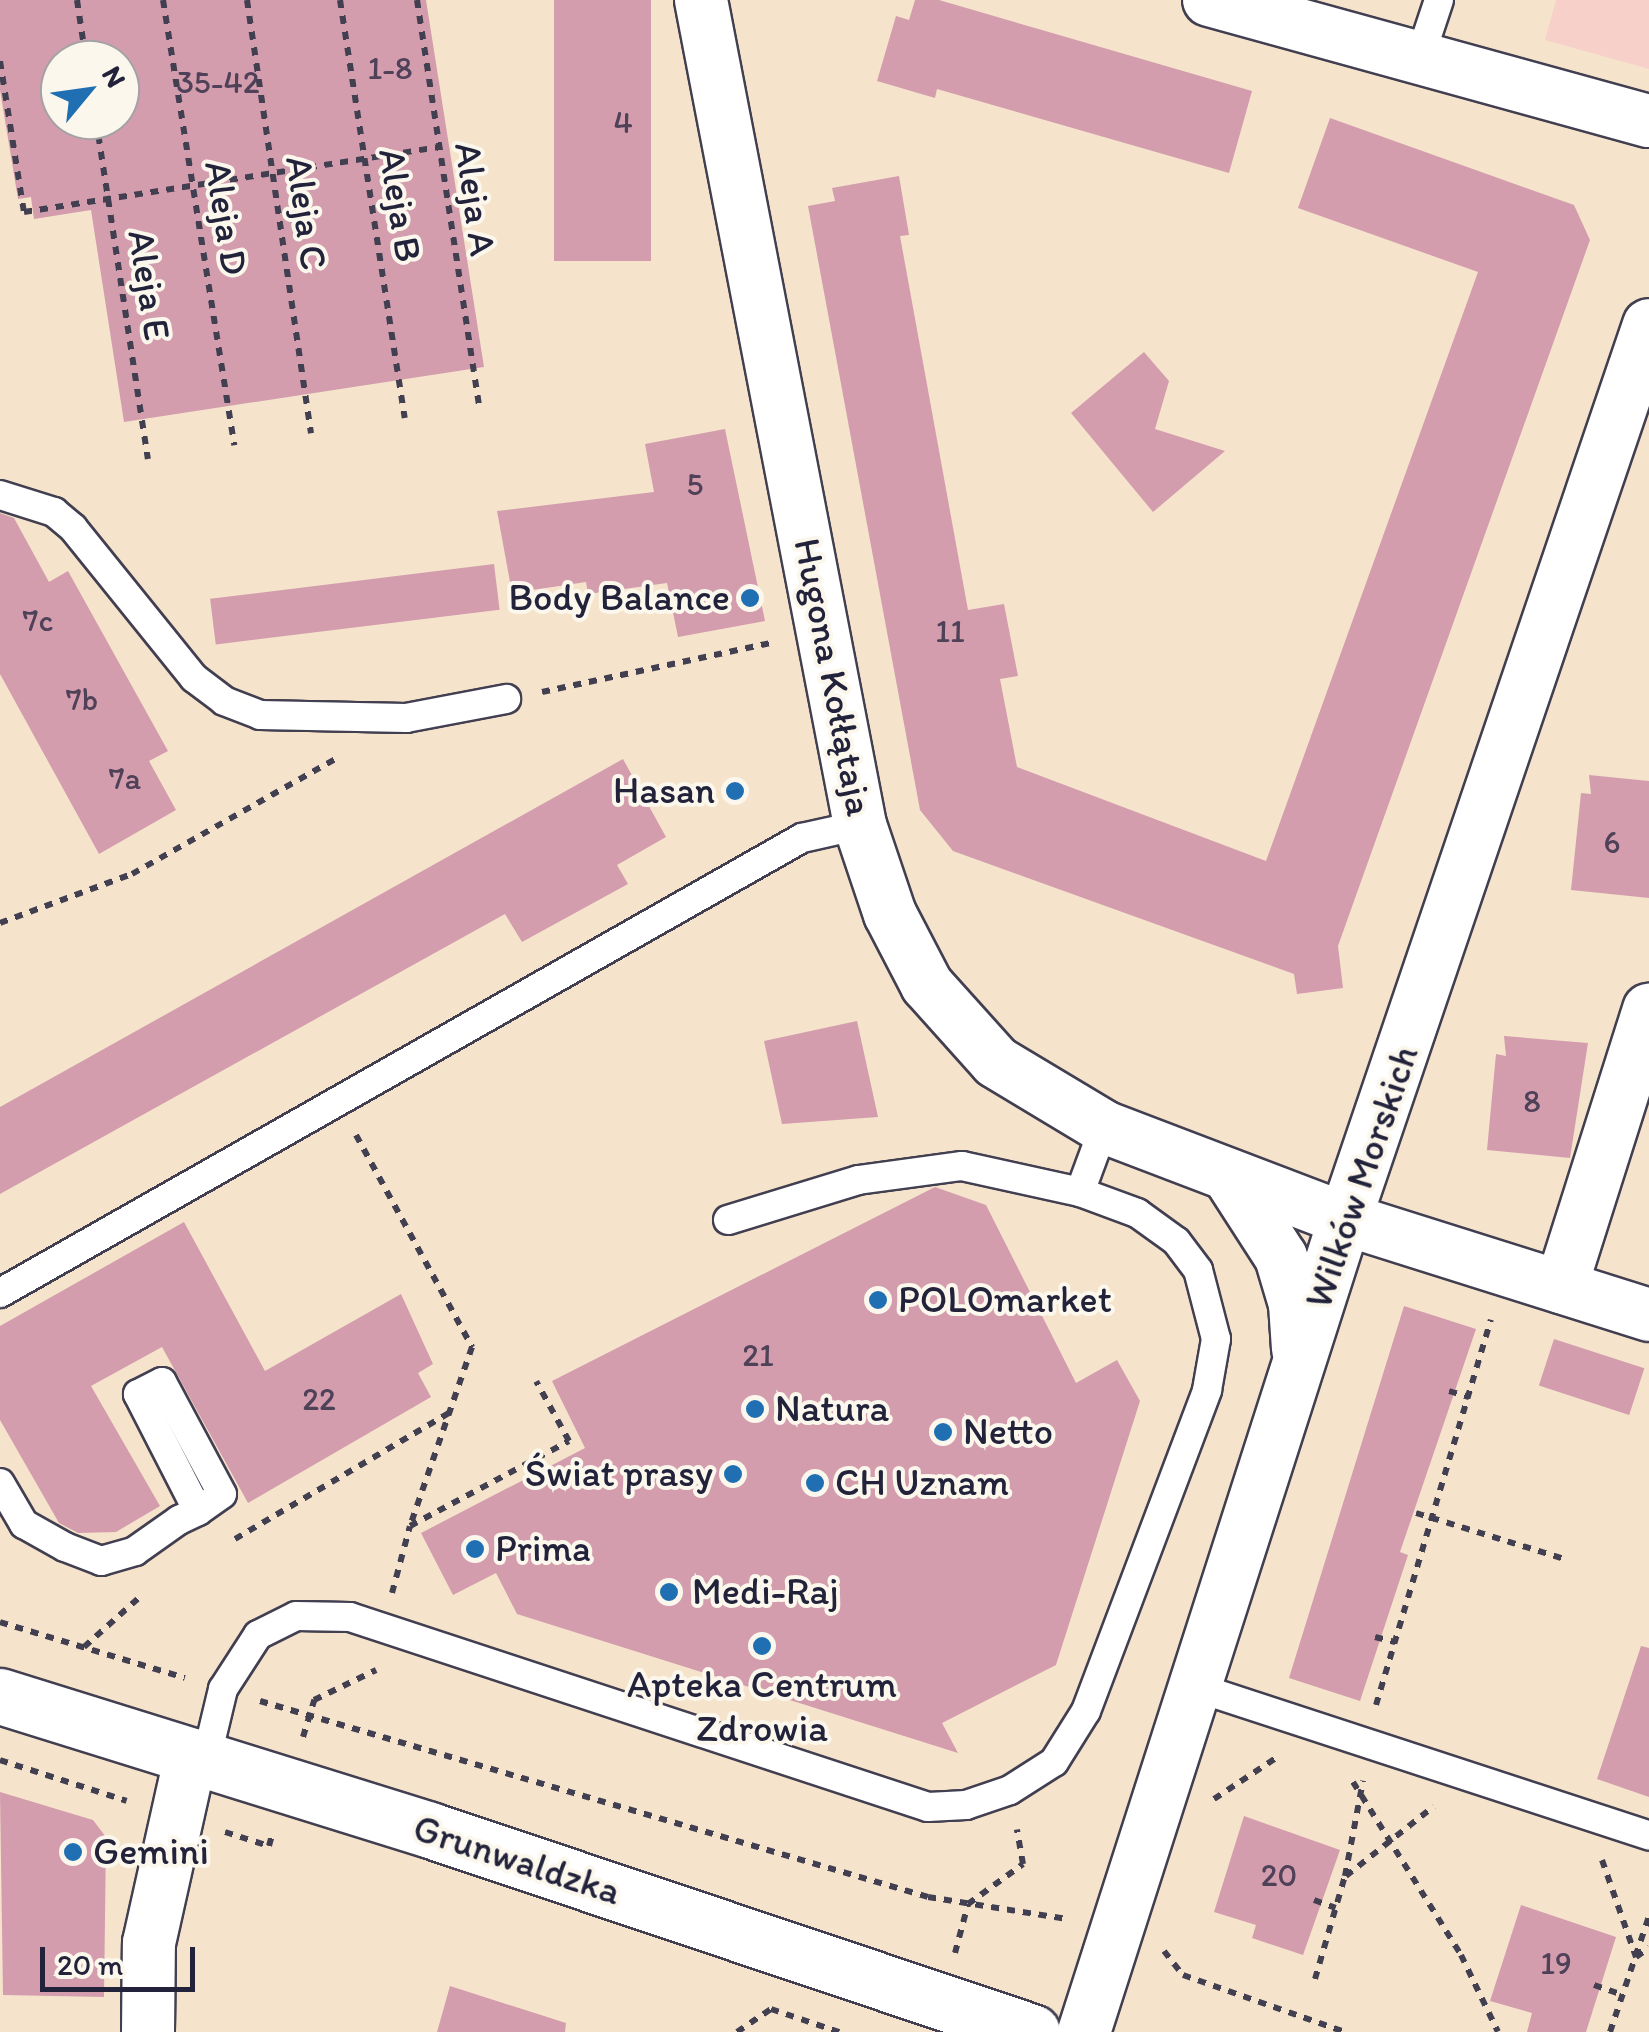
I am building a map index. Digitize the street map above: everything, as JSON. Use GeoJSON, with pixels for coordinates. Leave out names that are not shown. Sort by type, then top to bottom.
{"type":"FeatureCollection","features":[{"type":"Feature","properties":{"kind":"street","name":"Hugona Kołłątaja"},"geometry":{"type":"LineString","coordinates":[[702,0],[860,825],[890,914],[927,985],[966,1033],[1036,1091],[1104,1127],[1344,1219],[1649,1315]]}},
{"type":"Feature","properties":{"kind":"street"},"geometry":{"type":"LineString","coordinates":[[1209,0],[1649,121]]}},
{"type":"Feature","properties":{"kind":"street","name":"Wilków Morskich"},"geometry":{"type":"LineString","coordinates":[[1084,2032],[1344,1219],[1649,325]]}},
{"type":"Feature","properties":{"kind":"street"},"geometry":{"type":"LineString","coordinates":[[1561,1287],[1649,1010]]}},
{"type":"Feature","properties":{"kind":"street"},"geometry":{"type":"LineString","coordinates":[[1230,1178],[1281,1257],[1295,1304],[1300,1366]]}},
{"type":"Feature","properties":{"kind":"street","name":"Grunwaldzka"},"geometry":{"type":"LineString","coordinates":[[0,1696],[199,1757],[1032,2032]]}},
{"type":"Feature","properties":{"kind":"street"},"geometry":{"type":"LineString","coordinates":[[148,2032],[150,1943],[199,1757]]}},
{"type":"Feature","properties":{"kind":"lane"},"geometry":{"type":"LineString","coordinates":[[1420,56],[1439,0]]}},
{"type":"Feature","properties":{"kind":"lane"},"geometry":{"type":"LineString","coordinates":[[0,495],[54,512],[73,528],[194,678],[224,701],[260,716],[406,718],[506,699]]}},
{"type":"Feature","properties":{"kind":"lane"},"geometry":{"type":"LineString","coordinates":[[0,1293],[802,838],[860,825]]}},
{"type":"Feature","properties":{"kind":"lane"},"geometry":{"type":"LineString","coordinates":[[1080,1192],[1104,1127]]}},
{"type":"Feature","properties":{"kind":"lane"},"geometry":{"type":"LineString","coordinates":[[199,1757],[223,1689],[258,1635],[296,1616],[350,1618],[928,1807],[966,1805],[1010,1790],[1054,1762],[1086,1711],[1206,1390],[1216,1340],[1198,1270],[1176,1242],[1138,1213],[1080,1192],[962,1166],[858,1180],[728,1220]]}},
{"type":"Feature","properties":{"kind":"lane"},"geometry":{"type":"LineString","coordinates":[[0,1483],[24,1524],[102,1561],[135,1551],[198,1511]]}},
{"type":"Feature","properties":{"kind":"lane"},"geometry":{"type":"LineString","coordinates":[[1195,1688],[1649,1836]]}},
{"type":"Feature","properties":{"kind":"path"},"geometry":{"type":"LineString","coordinates":[[77,0],[83,40]]}},
{"type":"Feature","properties":{"kind":"path","name":"Aleja D"},"geometry":{"type":"LineString","coordinates":[[163,0],[234,446]]}},
{"type":"Feature","properties":{"kind":"path","name":"Aleja C"},"geometry":{"type":"LineString","coordinates":[[247,0],[311,433]]}},
{"type":"Feature","properties":{"kind":"path","name":"Aleja B"},"geometry":{"type":"LineString","coordinates":[[340,0],[405,418]]}},
{"type":"Feature","properties":{"kind":"path","name":"Aleja A"},"geometry":{"type":"LineString","coordinates":[[418,0],[479,407]]}},
{"type":"Feature","properties":{"kind":"path"},"geometry":{"type":"LineString","coordinates":[[0,61],[24,212],[440,147]]}},
{"type":"Feature","properties":{"kind":"path","name":"Aleja E"},"geometry":{"type":"LineString","coordinates":[[99,140],[148,459]]}},
{"type":"Feature","properties":{"kind":"path"},"geometry":{"type":"LineString","coordinates":[[506,699],[825,632]]}},
{"type":"Feature","properties":{"kind":"path"},"geometry":{"type":"LineString","coordinates":[[0,923],[132,874],[406,718]]}},
{"type":"Feature","properties":{"kind":"path"},"geometry":{"type":"LineString","coordinates":[[336,1099],[472,1347],[410,1526]]}},
{"type":"Feature","properties":{"kind":"path"},"geometry":{"type":"LineString","coordinates":[[1315,1979],[1346,1876],[1362,1797],[1365,1743],[1493,1316]]}},
{"type":"Feature","properties":{"kind":"path"},"geometry":{"type":"LineString","coordinates":[[1449,1391],[1469,1397]]}},
{"type":"Feature","properties":{"kind":"path"},"geometry":{"type":"LineString","coordinates":[[221,1547],[450,1413]]}},
{"type":"Feature","properties":{"kind":"path"},"geometry":{"type":"LineString","coordinates":[[1416,1513],[1568,1560]]}},
{"type":"Feature","properties":{"kind":"path"},"geometry":{"type":"LineString","coordinates":[[84,1647],[156,1585]]}},
{"type":"Feature","properties":{"kind":"path"},"geometry":{"type":"LineString","coordinates":[[0,1622],[968,1904],[1057,1916]]}},
{"type":"Feature","properties":{"kind":"path"},"geometry":{"type":"LineString","coordinates":[[1375,1637],[1395,1642]]}},
{"type":"Feature","properties":{"kind":"path"},"geometry":{"type":"LineString","coordinates":[[1201,1808],[1320,1728],[1461,1956],[1498,2032]]}},
{"type":"Feature","properties":{"kind":"path"},"geometry":{"type":"LineString","coordinates":[[1346,1876],[1434,1808],[1447,1770]]}},
{"type":"Feature","properties":{"kind":"path"},"geometry":{"type":"LineString","coordinates":[[942,2004],[968,1904],[1023,1864],[1010,1790]]}},
{"type":"Feature","properties":{"kind":"path"},"geometry":{"type":"LineString","coordinates":[[1586,1815],[1636,1957]]}},
{"type":"Feature","properties":{"kind":"path"},"geometry":{"type":"LineString","coordinates":[[1314,1900],[1336,1908]]}},
{"type":"Feature","properties":{"kind":"path"},"geometry":{"type":"LineString","coordinates":[[1610,2032],[1649,1916]]}},
{"type":"Feature","properties":{"kind":"path"},"geometry":{"type":"LineString","coordinates":[[1636,1957],[1649,1948]]}},
{"type":"Feature","properties":{"kind":"path"},"geometry":{"type":"LineString","coordinates":[[1162,1950],[1183,1975],[1346,2032]]}},
{"type":"Feature","properties":{"kind":"path"},"geometry":{"type":"LineString","coordinates":[[1594,1986],[1623,1994]]}},
{"type":"Feature","properties":{"kind":"path"},"geometry":{"type":"LineString","coordinates":[[738,2032],[771,2010],[839,2032]]}},
{"type":"Feature","properties":{"kind":"shaded area"},"geometry":{"type":"Polygon","coordinates":[[[1556,0],[1649,0],[1649,69],[1545,40],[1556,0]]]}},
{"type":"Feature","properties":{"kind":"building"},"geometry":{"type":"Polygon","coordinates":[[[0,0],[426,0],[484,367],[124,422],[91,210],[34,219],[31,197],[18,199],[0,90],[0,0]]]}},
{"type":"Feature","properties":{"kind":"building"},"geometry":{"type":"Polygon","coordinates":[[[554,0],[651,0],[651,261],[554,261],[554,0]]]}},
{"type":"Feature","properties":{"kind":"building"},"geometry":{"type":"Polygon","coordinates":[[[915,0],[939,0],[1252,91],[1229,173],[937,89],[935,98],[877,81],[896,16],[909,20],[915,0]]]}},
{"type":"Feature","properties":{"kind":"building"},"geometry":{"type":"Polygon","coordinates":[[[1330,118],[1574,205],[1590,240],[1338,946],[1343,988],[1297,994],[1294,974],[953,851],[920,810],[808,206],[835,201],[832,188],[899,176],[909,235],[900,236],[968,610],[1004,604],[1018,676],[1000,679],[1017,767],[1266,861],[1478,272],[1298,208],[1330,118]]]}},
{"type":"Feature","properties":{"kind":"building"},"geometry":{"type":"Polygon","coordinates":[[[1144,352],[1169,381],[1155,429],[1225,451],[1153,512],[1071,413],[1144,352]]]}},
{"type":"Feature","properties":{"kind":"building"},"geometry":{"type":"Polygon","coordinates":[[[725,429],[765,621],[678,637],[667,583],[588,594],[586,582],[512,593],[497,511],[654,492],[645,444],[725,429]]]}},
{"type":"Feature","properties":{"kind":"building"},"geometry":{"type":"Polygon","coordinates":[[[0,513],[14,518],[49,582],[68,571],[168,751],[149,761],[176,810],[99,854],[0,674],[0,513]]]}},
{"type":"Feature","properties":{"kind":"building"},"geometry":{"type":"Polygon","coordinates":[[[494,564],[500,610],[216,645],[210,599],[494,564]]]}},
{"type":"Feature","properties":{"kind":"building"},"geometry":{"type":"Polygon","coordinates":[[[623,759],[666,837],[617,865],[628,884],[522,942],[505,914],[0,1194],[0,1107],[623,759]]]}},
{"type":"Feature","properties":{"kind":"building"},"geometry":{"type":"Polygon","coordinates":[[[1589,775],[1649,781],[1649,898],[1571,890],[1581,793],[1591,794],[1589,775]]]}},
{"type":"Feature","properties":{"kind":"building"},"geometry":{"type":"Polygon","coordinates":[[[857,1021],[878,1117],[782,1124],[764,1041],[857,1021]]]}},
{"type":"Feature","properties":{"kind":"building"},"geometry":{"type":"Polygon","coordinates":[[[1504,1036],[1588,1043],[1570,1158],[1487,1150],[1496,1054],[1506,1056],[1504,1036]]]}},
{"type":"Feature","properties":{"kind":"building","name":"CH Uznam"},"geometry":{"type":"Polygon","coordinates":[[[935,1187],[986,1205],[1076,1383],[1117,1360],[1140,1401],[1056,1665],[942,1723],[958,1753],[517,1614],[496,1573],[453,1595],[421,1533],[585,1448],[552,1381],[935,1187]]]}},
{"type":"Feature","properties":{"kind":"building"},"geometry":{"type":"Polygon","coordinates":[[[184,1222],[265,1371],[401,1294],[433,1364],[418,1373],[431,1397],[248,1503],[162,1347],[91,1386],[160,1506],[116,1532],[78,1533],[59,1523],[0,1420],[0,1326],[184,1222]]]}},
{"type":"Feature","properties":{"kind":"building"},"geometry":{"type":"Polygon","coordinates":[[[1404,1306],[1476,1329],[1400,1552],[1408,1555],[1360,1701],[1289,1678],[1404,1306]]]}},
{"type":"Feature","properties":{"kind":"building"},"geometry":{"type":"Polygon","coordinates":[[[1554,1339],[1644,1368],[1629,1415],[1539,1386],[1554,1339]]]}},
{"type":"Feature","properties":{"kind":"building"},"geometry":{"type":"Polygon","coordinates":[[[1641,1646],[1649,1648],[1649,1797],[1597,1779],[1641,1646]]]}},
{"type":"Feature","properties":{"kind":"building"},"geometry":{"type":"Polygon","coordinates":[[[0,1792],[93,1820],[106,1837],[104,1997],[3,1995],[0,1792]]]}},
{"type":"Feature","properties":{"kind":"building"},"geometry":{"type":"Polygon","coordinates":[[[1244,1816],[1340,1850],[1303,1955],[1252,1938],[1256,1925],[1214,1912],[1244,1816]]]}},
{"type":"Feature","properties":{"kind":"building"},"geometry":{"type":"Polygon","coordinates":[[[1521,1905],[1616,1937],[1586,2032],[1527,2032],[1532,2013],[1490,2001],[1521,1905]]]}},
{"type":"Feature","properties":{"kind":"building"},"geometry":{"type":"Polygon","coordinates":[[[450,1986],[566,2023],[565,2032],[437,2032],[450,1986]]]}},
{"type":"Feature","properties":{"kind":"place","name":"Body Balance"},"geometry":{"type":"Point","coordinates":[750,598]}},
{"type":"Feature","properties":{"kind":"place","name":"Hasan"},"geometry":{"type":"Point","coordinates":[735,791]}},
{"type":"Feature","properties":{"kind":"place","name":"POLOmarket"},"geometry":{"type":"Point","coordinates":[878,1300]}},
{"type":"Feature","properties":{"kind":"place","name":"Natura"},"geometry":{"type":"Point","coordinates":[755,1409]}},
{"type":"Feature","properties":{"kind":"place","name":"Netto"},"geometry":{"type":"Point","coordinates":[943,1432]}},
{"type":"Feature","properties":{"kind":"place","name":"Świat prasy"},"geometry":{"type":"Point","coordinates":[733,1474]}},
{"type":"Feature","properties":{"kind":"place","name":"CH Uznam"},"geometry":{"type":"Point","coordinates":[815,1483]}},
{"type":"Feature","properties":{"kind":"place","name":"Prima"},"geometry":{"type":"Point","coordinates":[475,1549]}},
{"type":"Feature","properties":{"kind":"place","name":"Medi-Raj"},"geometry":{"type":"Point","coordinates":[669,1592]}},
{"type":"Feature","properties":{"kind":"place","name":"Apteka Centrum Zdrowia"},"geometry":{"type":"Point","coordinates":[762,1646]}},
{"type":"Feature","properties":{"kind":"place","name":"Gemini"},"geometry":{"type":"Point","coordinates":[73,1852]}}]}
